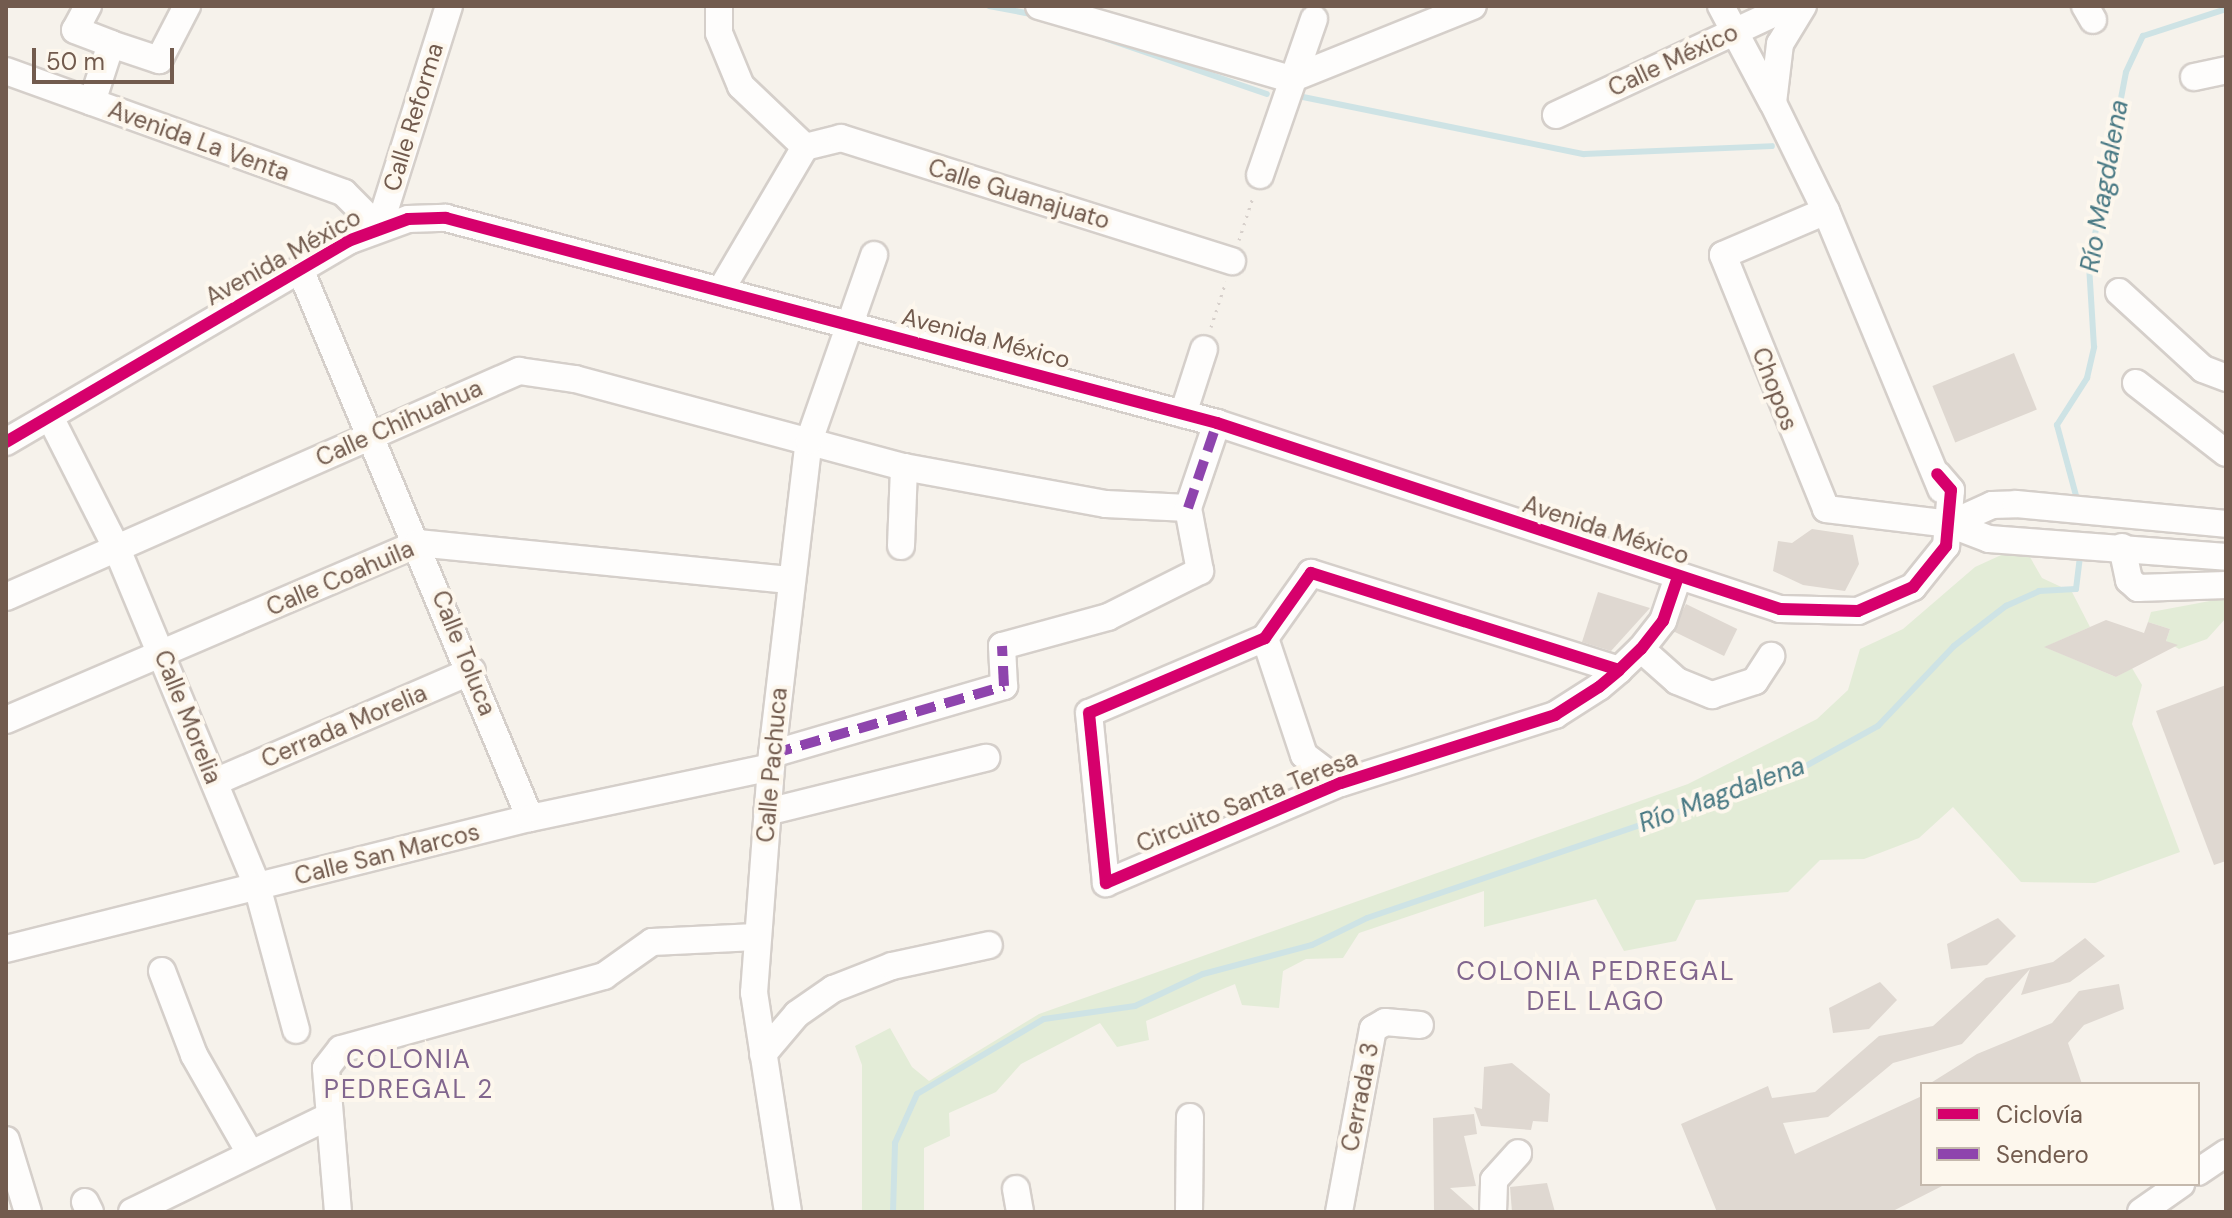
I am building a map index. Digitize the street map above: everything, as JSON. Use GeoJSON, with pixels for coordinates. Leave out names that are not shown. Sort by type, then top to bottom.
{"type":"FeatureCollection","features":[{"type":"Feature","properties":{"kind":"street"},"geometry":{"type":"LineString","coordinates":[[88,6],[75,30],[159,60],[187,6]]}},
{"type":"Feature","properties":{"kind":"street","name":"Calle Reforma"},"geometry":{"type":"LineString","coordinates":[[379,228],[449,6]]}},
{"type":"Feature","properties":{"kind":"street"},"geometry":{"type":"LineString","coordinates":[[719,6],[728,63],[741,86],[805,147],[722,288]]}},
{"type":"Feature","properties":{"kind":"street"},"geometry":{"type":"LineString","coordinates":[[1039,6],[1291,79],[1473,6]]}},
{"type":"Feature","properties":{"kind":"street"},"geometry":{"type":"LineString","coordinates":[[1721,6],[1826,211],[1942,478],[1950,524]]}},
{"type":"Feature","properties":{"kind":"street","name":"Calle México"},"geometry":{"type":"LineString","coordinates":[[1556,115],[1790,6]]}},
{"type":"Feature","properties":{"kind":"street"},"geometry":{"type":"LineString","coordinates":[[1773,103],[1780,44],[1803,6]]}},
{"type":"Feature","properties":{"kind":"street"},"geometry":{"type":"LineString","coordinates":[[1260,175],[1314,19]]}},
{"type":"Feature","properties":{"kind":"street"},"geometry":{"type":"LineString","coordinates":[[92,102],[111,44]]}},
{"type":"Feature","properties":{"kind":"street"},"geometry":{"type":"LineString","coordinates":[[2194,77],[2226,70]]}},
{"type":"Feature","properties":{"kind":"street","name":"Avenida La Venta"},"geometry":{"type":"LineString","coordinates":[[6,71],[344,193],[379,228]]}},
{"type":"Feature","properties":{"kind":"street","name":"Calle Guanajuato"},"geometry":{"type":"LineString","coordinates":[[805,147],[841,138],[1232,261]]}},
{"type":"Feature","properties":{"kind":"street","name":"Chopos"},"geometry":{"type":"LineString","coordinates":[[1826,211],[1723,255],[1819,503],[1858,519],[1950,524]]}},
{"type":"Feature","properties":{"kind":"street","name":"Avenida México"},"geometry":{"type":"LineString","coordinates":[[6,442],[300,269],[379,228],[408,219],[489,224],[1217,423],[1780,609],[1858,611],[1913,587],[1946,546],[1950,524]]}},
{"type":"Feature","properties":{"kind":"street","name":"Calle Pachuca"},"geometry":{"type":"LineString","coordinates":[[788,1212],[763,1054],[756,937],[771,761],[809,441],[874,255]]}},
{"type":"Feature","properties":{"kind":"street","name":"Calle Toluca"},"geometry":{"type":"LineString","coordinates":[[300,269],[368,436],[418,543],[472,671],[530,818]]}},
{"type":"Feature","properties":{"kind":"street"},"geometry":{"type":"LineString","coordinates":[[2119,292],[2203,369],[2226,378]]}},
{"type":"Feature","properties":{"kind":"street"},"geometry":{"type":"LineString","coordinates":[[1183,414],[1204,349]]}},
{"type":"Feature","properties":{"kind":"street","name":"Calle Chihuahua"},"geometry":{"type":"LineString","coordinates":[[6,597],[498,379],[541,371],[904,467],[1106,504],[1188,508]]}},
{"type":"Feature","properties":{"kind":"street"},"geometry":{"type":"LineString","coordinates":[[2136,383],[2226,453]]}},
{"type":"Feature","properties":{"kind":"street","name":"Calle Morelia"},"geometry":{"type":"LineString","coordinates":[[50,417],[117,549],[257,886],[296,1030]]}},
{"type":"Feature","properties":{"kind":"street"},"geometry":{"type":"LineString","coordinates":[[1188,508],[1217,423]]}},
{"type":"Feature","properties":{"kind":"street"},"geometry":{"type":"LineString","coordinates":[[901,546],[904,467]]}},
{"type":"Feature","properties":{"kind":"street"},"geometry":{"type":"LineString","coordinates":[[1942,478],[2016,504]]}},
{"type":"Feature","properties":{"kind":"street"},"geometry":{"type":"LineString","coordinates":[[1950,524],[1992,505],[2016,504],[2226,524]]}},
{"type":"Feature","properties":{"kind":"street","name":"Calle San Marcos"},"geometry":{"type":"LineString","coordinates":[[6,949],[771,761],[1004,686],[1002,646],[1108,617],[1200,571],[1188,508]]}},
{"type":"Feature","properties":{"kind":"street"},"geometry":{"type":"LineString","coordinates":[[1950,524],[2012,541],[2116,546],[2226,557]]}},
{"type":"Feature","properties":{"kind":"street","name":"Calle Coahuila"},"geometry":{"type":"LineString","coordinates":[[6,720],[418,543],[791,580]]}},
{"type":"Feature","properties":{"kind":"street"},"geometry":{"type":"LineString","coordinates":[[2116,546],[2129,580],[2138,588],[2226,585]]}},
{"type":"Feature","properties":{"kind":"street"},"geometry":{"type":"LineString","coordinates":[[1265,638],[1311,573],[1619,670]]}},
{"type":"Feature","properties":{"kind":"street","name":"Circuito Santa Teresa"},"geometry":{"type":"LineString","coordinates":[[1341,783],[1304,755],[1265,638],[1089,713],[1106,883],[1341,783],[1555,715],[1619,670],[1641,649],[1663,621],[1678,577]]}},
{"type":"Feature","properties":{"kind":"street"},"geometry":{"type":"LineString","coordinates":[[1641,649],[1677,681],[1712,695],[1755,681],[1771,656]]}},
{"type":"Feature","properties":{"kind":"street","name":"Cerrada Morelia"},"geometry":{"type":"LineString","coordinates":[[215,782],[472,671]]}},
{"type":"Feature","properties":{"kind":"street"},"geometry":{"type":"LineString","coordinates":[[767,812],[986,758]]}},
{"type":"Feature","properties":{"kind":"street"},"geometry":{"type":"LineString","coordinates":[[338,1212],[326,1118],[330,1056],[370,1036],[604,976],[652,942],[756,937]]}},
{"type":"Feature","properties":{"kind":"street"},"geometry":{"type":"LineString","coordinates":[[763,1054],[797,1014],[833,989],[892,966],[989,945]]}},
{"type":"Feature","properties":{"kind":"street"},"geometry":{"type":"LineString","coordinates":[[162,971],[194,1055],[250,1153]]}},
{"type":"Feature","properties":{"kind":"street","name":"Cerrada 3"},"geometry":{"type":"LineString","coordinates":[[1339,1212],[1373,1029],[1385,1022],[1420,1025]]}},
{"type":"Feature","properties":{"kind":"street"},"geometry":{"type":"LineString","coordinates":[[1189,1212],[1190,1117]]}},
{"type":"Feature","properties":{"kind":"street"},"geometry":{"type":"LineString","coordinates":[[132,1212],[326,1118]]}},
{"type":"Feature","properties":{"kind":"street"},"geometry":{"type":"LineString","coordinates":[[6,1140],[28,1212]]}},
{"type":"Feature","properties":{"kind":"street"},"geometry":{"type":"LineString","coordinates":[[1493,1212],[1494,1180],[1518,1153]]}},
{"type":"Feature","properties":{"kind":"street"},"geometry":{"type":"LineString","coordinates":[[2200,1171],[2226,1153]]}},
{"type":"Feature","properties":{"kind":"street"},"geometry":{"type":"LineString","coordinates":[[2141,1212],[2178,1186]]}},
{"type":"Feature","properties":{"kind":"green space"},"geometry":{"type":"Polygon","coordinates":[[[2023,545],[2042,578],[2072,592],[2090,627],[2045,647],[2116,677],[2132,668],[2142,685],[2132,724],[2180,852],[2095,883],[2021,882],[1953,807],[1919,838],[1864,859],[1820,860],[1788,892],[1696,900],[1676,941],[1624,951],[1596,899],[1484,927],[1484,891],[1359,933],[1343,958],[1306,959],[1283,971],[1279,1008],[1242,1005],[1235,984],[1146,1021],[1149,1040],[1117,1047],[1100,1023],[1021,1064],[996,1092],[949,1113],[950,1136],[924,1148],[924,1212],[862,1212],[862,1065],[855,1046],[890,1028],[912,1067],[929,1081],[1039,1014],[1688,784],[1817,719],[1848,690],[1860,649],[1903,629],[1975,567],[2023,545]]]}},
{"type":"Feature","properties":{"kind":"green space"},"geometry":{"type":"Polygon","coordinates":[[[2226,598],[2226,618],[2207,639],[2179,649],[2166,641],[2170,629],[2148,622],[2151,612],[2226,598]]]}},
{"type":"Feature","properties":{"kind":"building"},"geometry":{"type":"Polygon","coordinates":[[[2014,353],[2037,410],[1955,443],[1932,386],[2014,353]]]}},
{"type":"Feature","properties":{"kind":"building"},"geometry":{"type":"Polygon","coordinates":[[[1812,529],[1853,535],[1859,564],[1845,591],[1803,585],[1773,571],[1778,541],[1792,543],[1812,529]]]}},
{"type":"Feature","properties":{"kind":"building"},"geometry":{"type":"Polygon","coordinates":[[[1598,592],[1650,608],[1611,651],[1582,642],[1598,592]]]}},
{"type":"Feature","properties":{"kind":"building"},"geometry":{"type":"Polygon","coordinates":[[[1686,604],[1737,629],[1724,656],[1673,631],[1686,604]]]}},
{"type":"Feature","properties":{"kind":"building"},"geometry":{"type":"Polygon","coordinates":[[[2106,620],[2144,633],[2148,622],[2170,629],[2166,641],[2178,645],[2116,677],[2044,647],[2106,620]]]}},
{"type":"Feature","properties":{"kind":"building"},"geometry":{"type":"Polygon","coordinates":[[[2226,685],[2226,861],[2214,865],[2156,711],[2226,685]]]}},
{"type":"Feature","properties":{"kind":"building"},"geometry":{"type":"Polygon","coordinates":[[[1998,918],[2016,936],[1987,965],[1951,969],[1947,944],[1998,918]]]}},
{"type":"Feature","properties":{"kind":"building"},"geometry":{"type":"Polygon","coordinates":[[[2085,938],[2105,956],[2070,982],[2021,995],[2030,969],[1962,1044],[1893,1063],[1828,1117],[1783,1123],[1795,1154],[1920,1097],[1920,1186],[1942,1186],[1891,1212],[1717,1212],[1681,1124],[1768,1086],[1772,1098],[1815,1092],[1879,1036],[1933,1026],[1986,978],[2053,962],[2085,938]]]}},
{"type":"Feature","properties":{"kind":"building"},"geometry":{"type":"Polygon","coordinates":[[[1880,982],[1897,1000],[1869,1029],[1833,1033],[1829,1008],[1880,982]]]}},
{"type":"Feature","properties":{"kind":"building"},"geometry":{"type":"Polygon","coordinates":[[[2119,984],[2124,1009],[2084,1025],[2068,1043],[2081,1082],[1932,1082],[1977,1054],[2052,1023],[2079,991],[2119,984]]]}},
{"type":"Feature","properties":{"kind":"building"},"geometry":{"type":"Polygon","coordinates":[[[1512,1063],[1550,1094],[1548,1122],[1533,1121],[1531,1130],[1481,1126],[1474,1107],[1482,1109],[1484,1067],[1512,1063]]]}},
{"type":"Feature","properties":{"kind":"building"},"geometry":{"type":"Polygon","coordinates":[[[1474,1114],[1477,1134],[1464,1136],[1476,1186],[1450,1188],[1477,1212],[1434,1212],[1433,1118],[1474,1114]]]}},
{"type":"Feature","properties":{"kind":"building"},"geometry":{"type":"Polygon","coordinates":[[[1547,1183],[1555,1212],[1512,1212],[1510,1187],[1547,1183]]]}},
{"type":"Feature","properties":{"kind":"waterway"},"geometry":{"type":"LineString","coordinates":[[989,6],[1036,15]]}},
{"type":"Feature","properties":{"kind":"waterway","name":"Río Magdalena"},"geometry":{"type":"LineString","coordinates":[[2078,503],[2057,425],[2087,378],[2094,347],[2089,266],[2126,72],[2143,36],[2226,9]]}},
{"type":"Feature","properties":{"kind":"waterway"},"geometry":{"type":"LineString","coordinates":[[1107,39],[1267,94]]}},
{"type":"Feature","properties":{"kind":"waterway"},"geometry":{"type":"LineString","coordinates":[[1298,96],[1584,154],[1772,146]]}},
{"type":"Feature","properties":{"kind":"waterway","name":"Río Magdalena"},"geometry":{"type":"LineString","coordinates":[[893,1212],[895,1143],[917,1094],[1044,1019],[1135,1006],[1203,974],[1312,945],[1367,918],[1795,772],[1878,726],[1954,646],[2006,606],[2039,591],[2076,589],[2080,554]]}},
{"type":"Feature","properties":{"kind":"marked path"},"geometry":{"type":"LineString","coordinates":[[1188,508],[1217,423]]}},
{"type":"Feature","properties":{"kind":"marked path"},"geometry":{"type":"LineString","coordinates":[[772,754],[1004,686],[1002,646]]}},
{"type":"Feature","properties":{"kind":"cycle path"},"geometry":{"type":"LineString","coordinates":[[6,442],[348,241],[408,219],[446,218],[1217,423],[1780,609],[1858,611],[1913,587],[1946,546],[1951,490],[1937,474]]}},
{"type":"Feature","properties":{"kind":"cycle path"},"geometry":{"type":"LineString","coordinates":[[1619,670],[1311,573],[1265,638],[1089,713],[1106,883],[1341,783],[1555,715],[1599,687],[1619,670],[1641,649],[1663,621],[1678,577]]}},
{"type":"Feature","properties":{"kind":"district","name":"COLONIA PEDREGAL DEL LAGO"},"geometry":{"type":"Point","coordinates":[1596,987]}},
{"type":"Feature","properties":{"kind":"district","name":"COLONIA PEDREGAL 2"},"geometry":{"type":"Point","coordinates":[409,1075]}}]}
